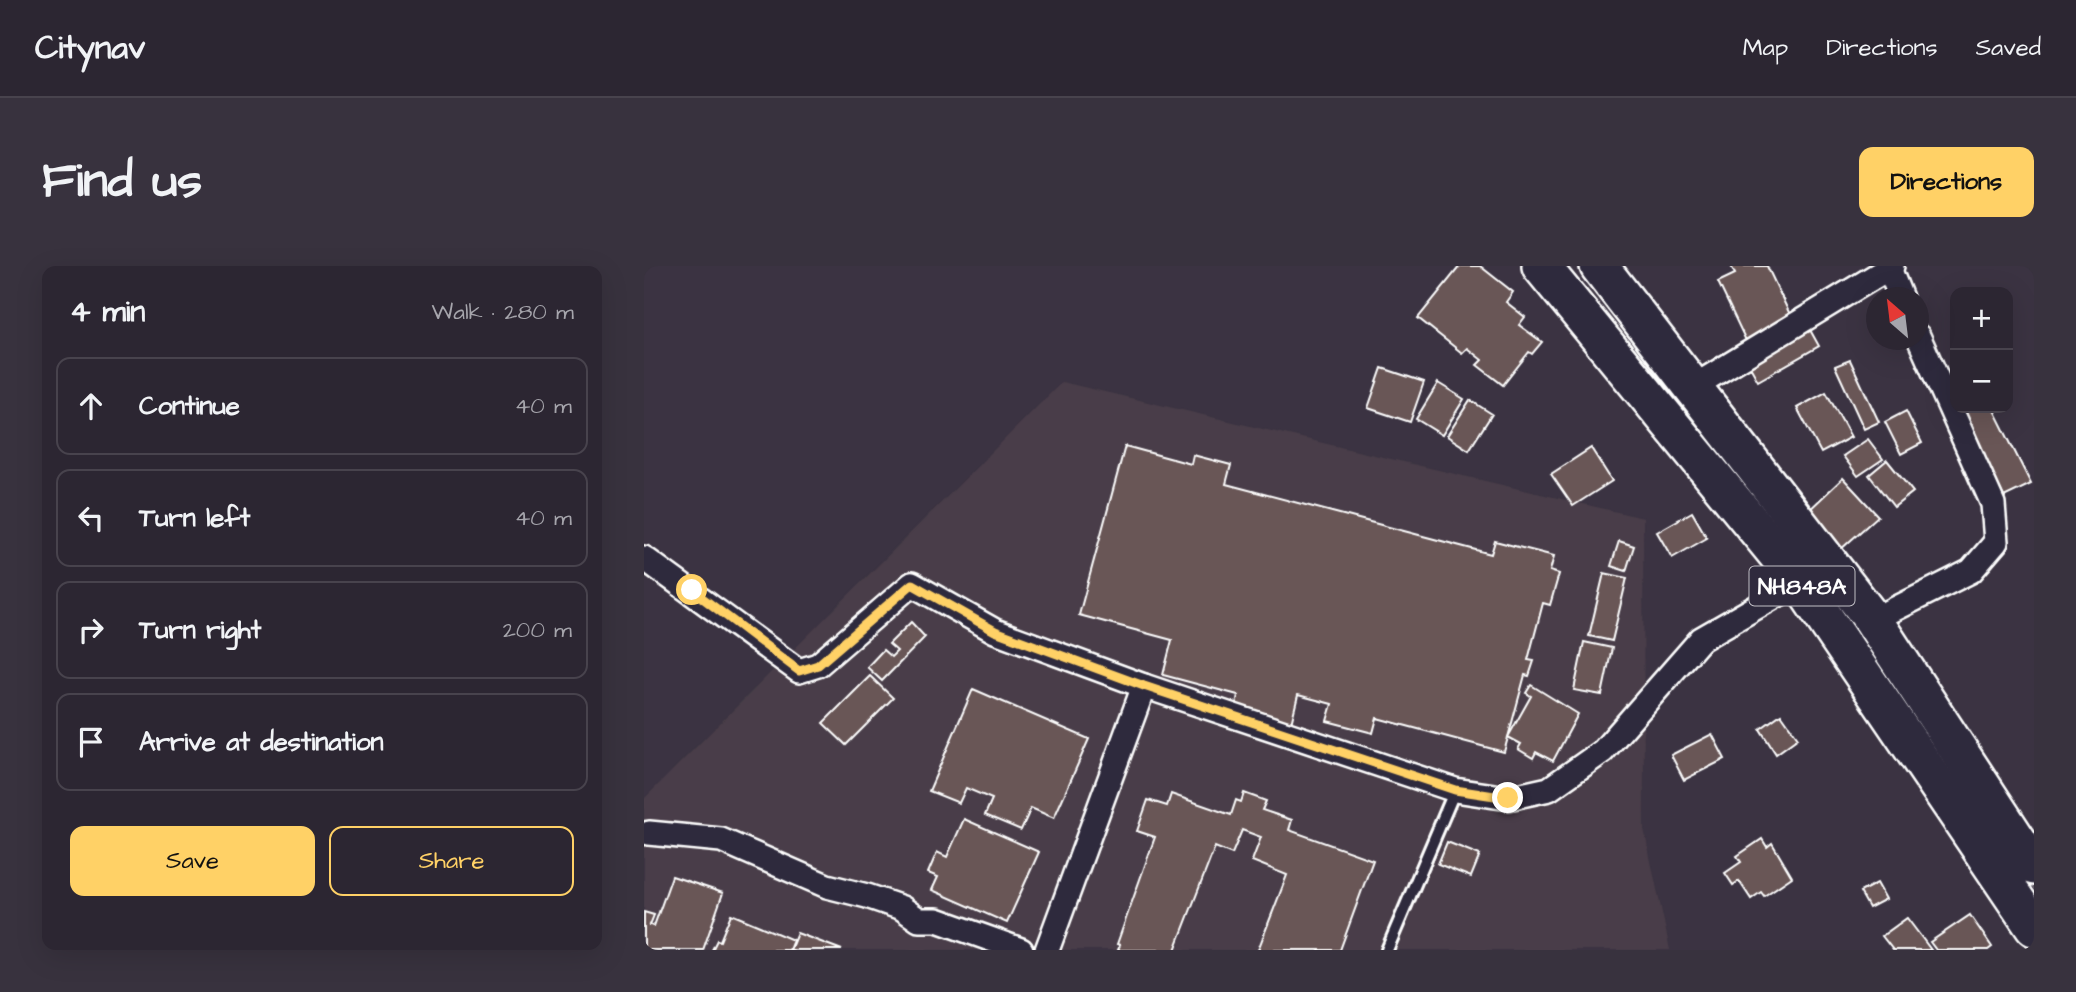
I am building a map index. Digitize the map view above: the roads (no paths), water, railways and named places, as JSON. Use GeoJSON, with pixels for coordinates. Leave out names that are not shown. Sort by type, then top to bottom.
{"type":"FeatureCollection","features":[{"type":"Feature","properties":{"kind":"highway","name":"NH848A"},"geometry":{"type":"LineString","coordinates":[[1541,266],[1800,582],[2034,927]]}},
{"type":"Feature","properties":{"kind":"highway","name":"NH848A"},"geometry":{"type":"LineString","coordinates":[[1600,266],[1873,621],[2034,866]]}},
{"type":"Feature","properties":{"kind":"street"},"geometry":{"type":"LineString","coordinates":[[1693,387],[1890,267],[1898,287]]}},
{"type":"Feature","properties":{"kind":"street"},"geometry":{"type":"LineString","coordinates":[[1873,621],[1971,571],[1996,541],[1993,504],[1925,350]]}},
{"type":"Feature","properties":{"kind":"street"},"geometry":{"type":"LineString","coordinates":[[644,558],[799,671],[818,665],[912,584],[995,631],[1144,686],[1455,790],[1508,798],[1549,789],[1603,751],[1701,639],[1800,582]]}},
{"type":"Feature","properties":{"kind":"street"},"geometry":{"type":"LineString","coordinates":[[1047,950],[1144,686]]}},
{"type":"Feature","properties":{"kind":"street"},"geometry":{"type":"LineString","coordinates":[[649,833],[721,840],[827,886],[867,896],[902,908],[919,919],[937,920],[1021,950]]}},
{"type":"Feature","properties":{"kind":"lane"},"geometry":{"type":"LineString","coordinates":[[1387,950],[1455,790]]}}]}
